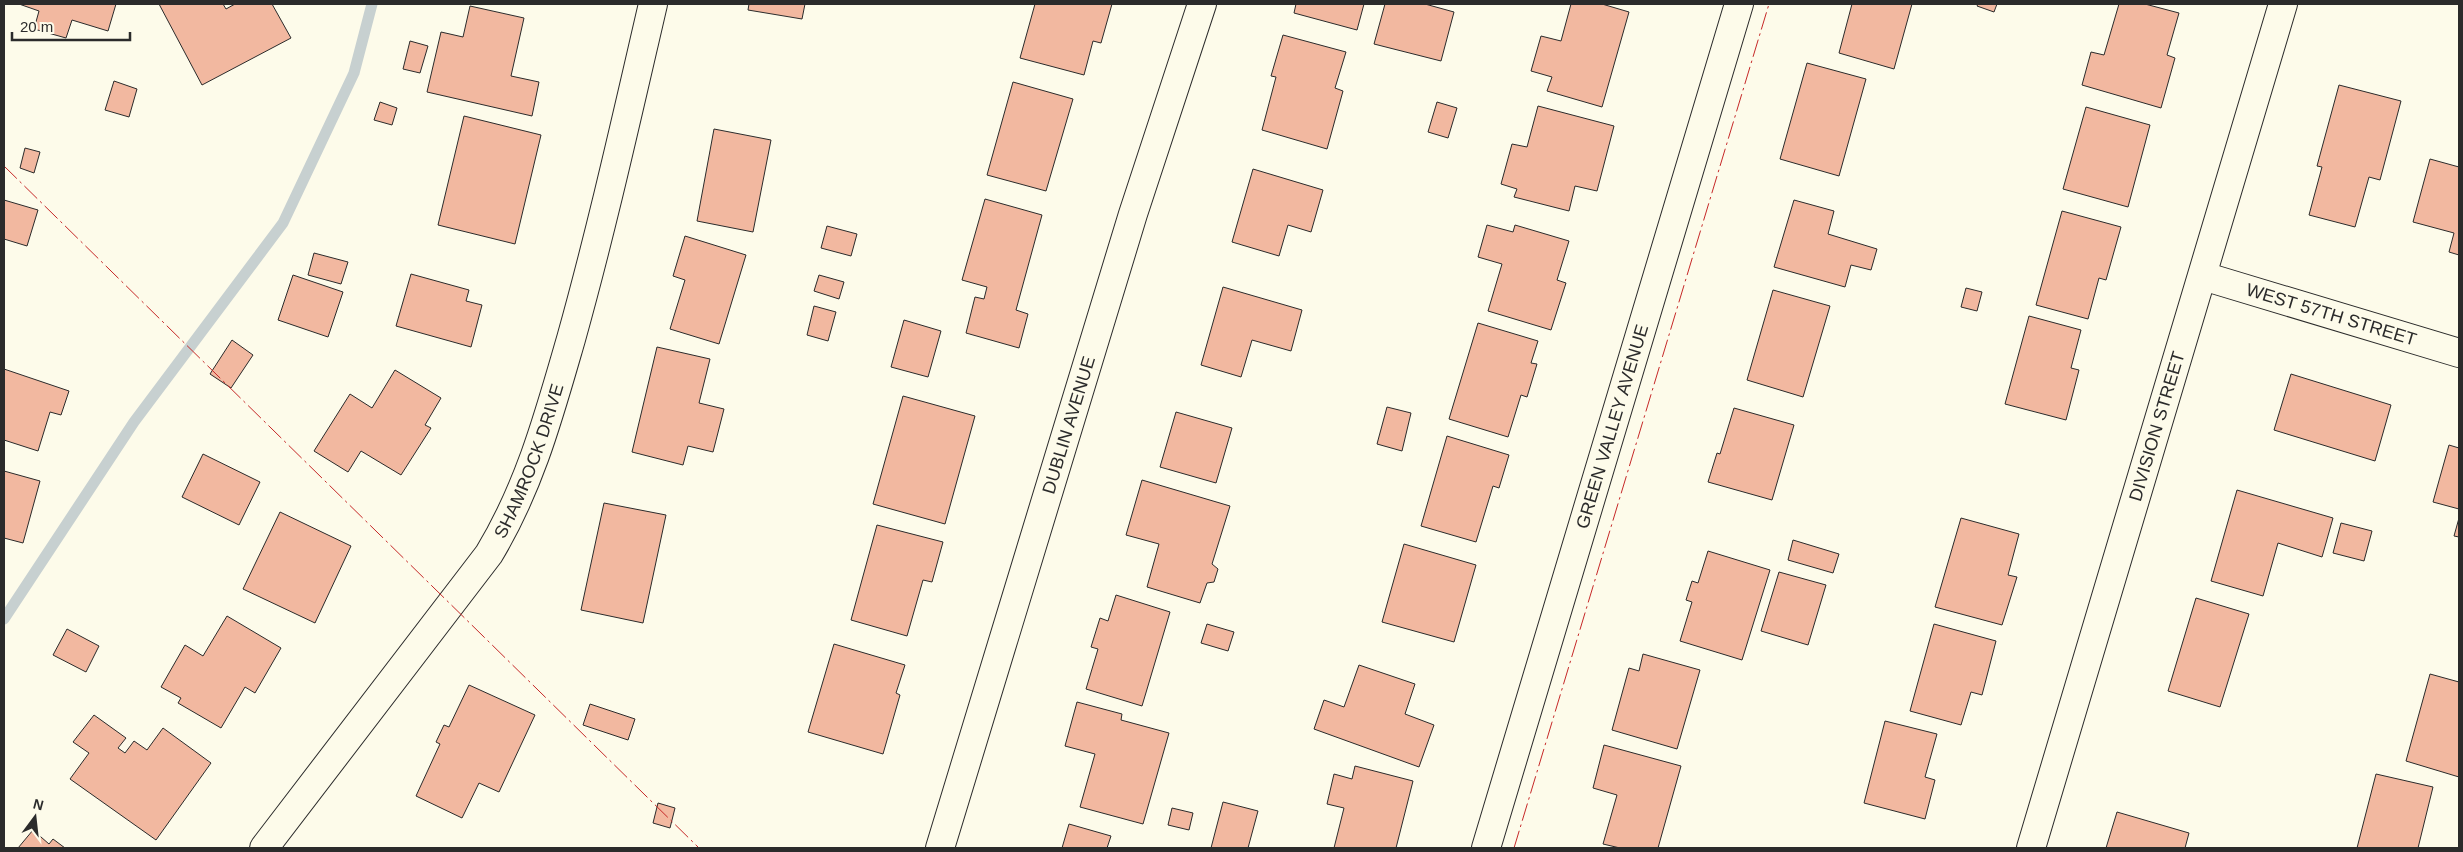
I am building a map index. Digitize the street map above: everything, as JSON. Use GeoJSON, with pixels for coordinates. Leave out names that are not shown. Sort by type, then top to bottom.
{"type":"FeatureCollection","features":[{"type":"Feature","properties":{"kind":"street","name":"SHAMROCK DRIVE"},"geometry":{"type":"LineString","coordinates":[[264,848],[489,554],[510,519],[533,463],[587,281],[610,194],[653,4]]}},
{"type":"Feature","properties":{"kind":"street","name":"DUBLIN AVENUE"},"geometry":{"type":"LineString","coordinates":[[940,848],[1133,214],[1202,4]]}},
{"type":"Feature","properties":{"kind":"street","name":"GREEN VALLEY AVENUE"},"geometry":{"type":"LineString","coordinates":[[1486,848],[1739,4]]}},
{"type":"Feature","properties":{"kind":"street","name":"DIVISION STREET"},"geometry":{"type":"LineString","coordinates":[[2031,848],[2283,4]]}},
{"type":"Feature","properties":{"kind":"street","name":"WEST 57TH STREET"},"geometry":{"type":"LineString","coordinates":[[2203,276],[2459,354]]}},
{"type":"Feature","properties":{"kind":"building"},"geometry":{"type":"Polygon","coordinates":[[[19,4],[116,4],[108,31],[72,20],[66,38],[34,29],[39,11],[19,4]]]}},
{"type":"Feature","properties":{"kind":"building"},"geometry":{"type":"Polygon","coordinates":[[[159,4],[223,4],[226,9],[235,4],[272,4],[291,38],[202,85],[159,4]]]}},
{"type":"Feature","properties":{"kind":"building"},"geometry":{"type":"Polygon","coordinates":[[[749,4],[805,4],[802,19],[748,10],[749,4]]]}},
{"type":"Feature","properties":{"kind":"building"},"geometry":{"type":"Polygon","coordinates":[[[1035,4],[1112,4],[1101,43],[1093,41],[1084,75],[1020,58],[1035,4]]]}},
{"type":"Feature","properties":{"kind":"building"},"geometry":{"type":"Polygon","coordinates":[[[1296,4],[1364,4],[1357,30],[1294,13],[1296,4]]]}},
{"type":"Feature","properties":{"kind":"building"},"geometry":{"type":"Polygon","coordinates":[[[1385,4],[1425,4],[1454,12],[1441,61],[1374,44],[1385,4]]]}},
{"type":"Feature","properties":{"kind":"building"},"geometry":{"type":"Polygon","coordinates":[[[1571,4],[1602,4],[1629,12],[1602,107],[1547,91],[1552,77],[1531,71],[1541,36],[1561,41],[1571,4]]]}},
{"type":"Feature","properties":{"kind":"building"},"geometry":{"type":"Polygon","coordinates":[[[1852,4],[1912,4],[1894,69],[1839,53],[1852,4]]]}},
{"type":"Feature","properties":{"kind":"building"},"geometry":{"type":"Polygon","coordinates":[[[1978,4],[1997,4],[1994,12],[1977,6],[1978,4]]]}},
{"type":"Feature","properties":{"kind":"building"},"geometry":{"type":"Polygon","coordinates":[[[2119,4],[2145,4],[2179,13],[2167,55],[2175,58],[2161,108],[2082,85],[2091,52],[2104,55],[2119,4]]]}},
{"type":"Feature","properties":{"kind":"building"},"geometry":{"type":"Polygon","coordinates":[[[470,6],[524,18],[511,76],[539,82],[532,116],[427,92],[441,32],[463,37],[470,6]]]}},
{"type":"Feature","properties":{"kind":"building"},"geometry":{"type":"Polygon","coordinates":[[[1283,35],[1346,52],[1335,88],[1343,91],[1327,149],[1262,130],[1276,77],[1271,76],[1283,35]]]}},
{"type":"Feature","properties":{"kind":"building"},"geometry":{"type":"Polygon","coordinates":[[[410,41],[428,46],[420,73],[403,69],[410,41]]]}},
{"type":"Feature","properties":{"kind":"building"},"geometry":{"type":"Polygon","coordinates":[[[1807,63],[1866,79],[1839,176],[1780,159],[1807,63]]]}},
{"type":"Feature","properties":{"kind":"building"},"geometry":{"type":"Polygon","coordinates":[[[114,81],[137,89],[129,117],[105,110],[114,81]]]}},
{"type":"Feature","properties":{"kind":"building"},"geometry":{"type":"Polygon","coordinates":[[[1013,82],[1073,99],[1046,191],[987,175],[1013,82]]]}},
{"type":"Feature","properties":{"kind":"building"},"geometry":{"type":"Polygon","coordinates":[[[2339,85],[2401,101],[2380,180],[2369,177],[2355,227],[2309,215],[2322,167],[2317,166],[2339,85]]]}},
{"type":"Feature","properties":{"kind":"building"},"geometry":{"type":"Polygon","coordinates":[[[380,102],[397,108],[392,125],[374,120],[380,102]]]}},
{"type":"Feature","properties":{"kind":"building"},"geometry":{"type":"Polygon","coordinates":[[[1437,102],[1457,108],[1448,138],[1428,132],[1437,102]]]}},
{"type":"Feature","properties":{"kind":"building"},"geometry":{"type":"Polygon","coordinates":[[[1538,106],[1614,126],[1597,191],[1575,186],[1569,211],[1514,197],[1517,189],[1501,184],[1512,144],[1527,147],[1538,106]]]}},
{"type":"Feature","properties":{"kind":"building"},"geometry":{"type":"Polygon","coordinates":[[[2086,107],[2150,125],[2128,207],[2063,189],[2086,107]]]}},
{"type":"Feature","properties":{"kind":"building"},"geometry":{"type":"Polygon","coordinates":[[[464,116],[541,135],[515,244],[438,225],[464,116]]]}},
{"type":"Feature","properties":{"kind":"building"},"geometry":{"type":"Polygon","coordinates":[[[714,129],[771,140],[753,232],[697,221],[714,129]]]}},
{"type":"Feature","properties":{"kind":"building"},"geometry":{"type":"Polygon","coordinates":[[[25,148],[40,152],[34,173],[20,168],[25,148]]]}},
{"type":"Feature","properties":{"kind":"building"},"geometry":{"type":"Polygon","coordinates":[[[2430,159],[2459,167],[2459,255],[2449,252],[2454,233],[2413,222],[2430,159]]]}},
{"type":"Feature","properties":{"kind":"building"},"geometry":{"type":"Polygon","coordinates":[[[1253,169],[1323,190],[1311,232],[1288,225],[1279,256],[1232,242],[1253,169]]]}},
{"type":"Feature","properties":{"kind":"building"},"geometry":{"type":"Polygon","coordinates":[[[985,199],[1042,215],[1016,310],[1028,314],[1019,348],[966,333],[975,297],[984,299],[987,287],[962,280],[985,199]]]}},
{"type":"Feature","properties":{"kind":"building"},"geometry":{"type":"Polygon","coordinates":[[[4,200],[38,210],[27,246],[4,239],[4,200]]]}},
{"type":"Feature","properties":{"kind":"building"},"geometry":{"type":"Polygon","coordinates":[[[1794,200],[1834,211],[1828,234],[1877,249],[1871,270],[1851,265],[1845,287],[1774,267],[1794,200]]]}},
{"type":"Feature","properties":{"kind":"building"},"geometry":{"type":"Polygon","coordinates":[[[2062,211],[2121,227],[2106,280],[2099,278],[2088,319],[2036,305],[2062,211]]]}},
{"type":"Feature","properties":{"kind":"building"},"geometry":{"type":"Polygon","coordinates":[[[1487,225],[1513,232],[1515,225],[1569,241],[1557,280],[1566,283],[1551,330],[1488,311],[1502,264],[1478,257],[1487,225]]]}},
{"type":"Feature","properties":{"kind":"building"},"geometry":{"type":"Polygon","coordinates":[[[827,226],[857,234],[851,256],[821,248],[827,226]]]}},
{"type":"Feature","properties":{"kind":"building"},"geometry":{"type":"Polygon","coordinates":[[[685,236],[746,255],[719,344],[670,329],[685,280],[673,276],[685,236]]]}},
{"type":"Feature","properties":{"kind":"building"},"geometry":{"type":"Polygon","coordinates":[[[314,253],[348,262],[341,284],[308,275],[314,253]]]}},
{"type":"Feature","properties":{"kind":"building"},"geometry":{"type":"Polygon","coordinates":[[[411,274],[469,290],[466,301],[482,305],[471,347],[396,326],[411,274]]]}},
{"type":"Feature","properties":{"kind":"building"},"geometry":{"type":"Polygon","coordinates":[[[293,275],[343,292],[328,337],[278,320],[293,275]]]}},
{"type":"Feature","properties":{"kind":"building"},"geometry":{"type":"Polygon","coordinates":[[[819,275],[844,282],[839,299],[814,291],[819,275]]]}},
{"type":"Feature","properties":{"kind":"building"},"geometry":{"type":"Polygon","coordinates":[[[1223,287],[1302,310],[1291,351],[1252,340],[1241,377],[1201,365],[1223,287]]]}},
{"type":"Feature","properties":{"kind":"building"},"geometry":{"type":"Polygon","coordinates":[[[1966,288],[1982,292],[1977,311],[1961,307],[1966,288]]]}},
{"type":"Feature","properties":{"kind":"building"},"geometry":{"type":"Polygon","coordinates":[[[1773,290],[1830,306],[1803,397],[1747,380],[1773,290]]]}},
{"type":"Feature","properties":{"kind":"building"},"geometry":{"type":"Polygon","coordinates":[[[814,306],[836,312],[828,341],[807,335],[814,306]]]}},
{"type":"Feature","properties":{"kind":"building"},"geometry":{"type":"Polygon","coordinates":[[[2029,316],[2081,330],[2071,368],[2079,370],[2066,420],[2005,404],[2029,316]]]}},
{"type":"Feature","properties":{"kind":"building"},"geometry":{"type":"Polygon","coordinates":[[[904,320],[941,331],[928,377],[891,367],[904,320]]]}},
{"type":"Feature","properties":{"kind":"building"},"geometry":{"type":"Polygon","coordinates":[[[1478,323],[1538,341],[1531,363],[1537,364],[1527,397],[1521,395],[1508,437],[1449,419],[1478,323]]]}},
{"type":"Feature","properties":{"kind":"building"},"geometry":{"type":"Polygon","coordinates":[[[232,340],[253,355],[231,388],[210,374],[232,340]]]}},
{"type":"Feature","properties":{"kind":"building"},"geometry":{"type":"Polygon","coordinates":[[[657,347],[710,359],[699,403],[724,409],[713,452],[688,446],[683,465],[632,452],[657,347]]]}},
{"type":"Feature","properties":{"kind":"building"},"geometry":{"type":"Polygon","coordinates":[[[4,369],[69,391],[61,415],[50,412],[38,451],[4,440],[4,369]]]}},
{"type":"Feature","properties":{"kind":"building"},"geometry":{"type":"Polygon","coordinates":[[[395,370],[441,398],[425,425],[431,428],[401,475],[361,451],[348,472],[314,451],[350,394],[372,408],[395,370]]]}},
{"type":"Feature","properties":{"kind":"building"},"geometry":{"type":"Polygon","coordinates":[[[2291,374],[2391,405],[2375,461],[2274,430],[2291,374]]]}},
{"type":"Feature","properties":{"kind":"building"},"geometry":{"type":"Polygon","coordinates":[[[903,396],[975,416],[945,524],[873,504],[903,396]]]}},
{"type":"Feature","properties":{"kind":"building"},"geometry":{"type":"Polygon","coordinates":[[[1387,407],[1411,413],[1402,451],[1377,444],[1387,407]]]}},
{"type":"Feature","properties":{"kind":"building"},"geometry":{"type":"Polygon","coordinates":[[[1734,408],[1794,425],[1772,500],[1708,482],[1717,453],[1720,454],[1734,408]]]}},
{"type":"Feature","properties":{"kind":"building"},"geometry":{"type":"Polygon","coordinates":[[[1176,412],[1232,428],[1216,483],[1160,467],[1176,412]]]}},
{"type":"Feature","properties":{"kind":"building"},"geometry":{"type":"Polygon","coordinates":[[[1447,436],[1509,455],[1499,488],[1493,486],[1476,542],[1421,526],[1447,436]]]}},
{"type":"Feature","properties":{"kind":"building"},"geometry":{"type":"Polygon","coordinates":[[[2449,445],[2459,448],[2459,509],[2433,502],[2449,445]]]}},
{"type":"Feature","properties":{"kind":"building"},"geometry":{"type":"Polygon","coordinates":[[[203,454],[260,482],[239,525],[182,497],[203,454]]]}},
{"type":"Feature","properties":{"kind":"building"},"geometry":{"type":"Polygon","coordinates":[[[4,471],[40,481],[23,543],[4,538],[4,471]]]}},
{"type":"Feature","properties":{"kind":"building"},"geometry":{"type":"Polygon","coordinates":[[[1142,480],[1230,506],[1212,564],[1218,569],[1214,582],[1207,583],[1200,603],[1147,587],[1159,544],[1126,535],[1142,480]]]}},
{"type":"Feature","properties":{"kind":"building"},"geometry":{"type":"Polygon","coordinates":[[[2237,490],[2333,518],[2322,557],[2278,543],[2263,596],[2211,581],[2237,490]]]}},
{"type":"Feature","properties":{"kind":"building"},"geometry":{"type":"Polygon","coordinates":[[[604,503],[666,515],[643,623],[581,610],[604,503]]]}},
{"type":"Feature","properties":{"kind":"building"},"geometry":{"type":"Polygon","coordinates":[[[280,512],[351,546],[315,623],[243,589],[280,512]]]}},
{"type":"Feature","properties":{"kind":"building"},"geometry":{"type":"Polygon","coordinates":[[[1961,518],[2019,534],[2008,575],[2017,577],[2002,625],[1935,607],[1961,518]]]}},
{"type":"Feature","properties":{"kind":"building"},"geometry":{"type":"Polygon","coordinates":[[[2459,518],[2459,537],[2454,536],[2459,518]]]}},
{"type":"Feature","properties":{"kind":"building"},"geometry":{"type":"Polygon","coordinates":[[[2341,523],[2372,531],[2364,561],[2333,553],[2341,523]]]}},
{"type":"Feature","properties":{"kind":"building"},"geometry":{"type":"Polygon","coordinates":[[[877,525],[943,542],[932,582],[923,580],[907,636],[851,620],[877,525]]]}},
{"type":"Feature","properties":{"kind":"building"},"geometry":{"type":"Polygon","coordinates":[[[1793,540],[1839,554],[1833,573],[1788,560],[1793,540]]]}},
{"type":"Feature","properties":{"kind":"building"},"geometry":{"type":"Polygon","coordinates":[[[1404,544],[1476,565],[1454,642],[1382,622],[1404,544]]]}},
{"type":"Feature","properties":{"kind":"building"},"geometry":{"type":"Polygon","coordinates":[[[1708,551],[1770,570],[1742,660],[1680,641],[1692,602],[1686,600],[1692,581],[1698,583],[1708,551]]]}},
{"type":"Feature","properties":{"kind":"building"},"geometry":{"type":"Polygon","coordinates":[[[1779,572],[1826,585],[1808,645],[1761,631],[1779,572]]]}},
{"type":"Feature","properties":{"kind":"building"},"geometry":{"type":"Polygon","coordinates":[[[1116,595],[1170,612],[1142,706],[1086,689],[1098,649],[1091,647],[1100,618],[1108,621],[1116,595]]]}},
{"type":"Feature","properties":{"kind":"building"},"geometry":{"type":"Polygon","coordinates":[[[2196,598],[2249,614],[2220,707],[2168,691],[2196,598]]]}},
{"type":"Feature","properties":{"kind":"building"},"geometry":{"type":"Polygon","coordinates":[[[227,616],[281,648],[255,693],[245,687],[221,728],[178,703],[181,698],[161,687],[185,645],[203,656],[227,616]]]}},
{"type":"Feature","properties":{"kind":"building"},"geometry":{"type":"Polygon","coordinates":[[[1207,624],[1234,632],[1228,651],[1201,643],[1207,624]]]}},
{"type":"Feature","properties":{"kind":"building"},"geometry":{"type":"Polygon","coordinates":[[[1934,624],[1996,641],[1982,695],[1971,692],[1961,725],[1910,711],[1934,624]]]}},
{"type":"Feature","properties":{"kind":"building"},"geometry":{"type":"Polygon","coordinates":[[[67,629],[99,646],[86,672],[53,655],[67,629]]]}},
{"type":"Feature","properties":{"kind":"building"},"geometry":{"type":"Polygon","coordinates":[[[834,644],[905,665],[896,693],[900,695],[883,754],[808,732],[834,644]]]}},
{"type":"Feature","properties":{"kind":"building"},"geometry":{"type":"Polygon","coordinates":[[[1643,654],[1700,670],[1677,749],[1612,730],[1629,668],[1639,671],[1643,654]]]}},
{"type":"Feature","properties":{"kind":"building"},"geometry":{"type":"Polygon","coordinates":[[[1359,665],[1415,684],[1405,714],[1434,725],[1419,767],[1314,729],[1324,700],[1344,707],[1359,665]]]}},
{"type":"Feature","properties":{"kind":"building"},"geometry":{"type":"Polygon","coordinates":[[[2430,674],[2459,682],[2459,777],[2406,761],[2430,674]]]}},
{"type":"Feature","properties":{"kind":"building"},"geometry":{"type":"Polygon","coordinates":[[[469,685],[535,715],[499,792],[479,783],[462,818],[416,796],[440,744],[436,742],[444,725],[449,727],[469,685]]]}},
{"type":"Feature","properties":{"kind":"building"},"geometry":{"type":"Polygon","coordinates":[[[1077,702],[1122,714],[1121,720],[1169,733],[1143,824],[1080,807],[1095,754],[1065,746],[1077,702]]]}},
{"type":"Feature","properties":{"kind":"building"},"geometry":{"type":"Polygon","coordinates":[[[590,704],[635,719],[628,740],[583,725],[590,704]]]}},
{"type":"Feature","properties":{"kind":"building"},"geometry":{"type":"Polygon","coordinates":[[[94,715],[126,738],[118,748],[125,753],[134,741],[147,750],[163,728],[211,763],[156,840],[70,779],[89,753],[73,742],[94,715]]]}},
{"type":"Feature","properties":{"kind":"building"},"geometry":{"type":"Polygon","coordinates":[[[1885,721],[1937,734],[1925,777],[1935,780],[1925,819],[1864,803],[1885,721]]]}},
{"type":"Feature","properties":{"kind":"building"},"geometry":{"type":"Polygon","coordinates":[[[1604,745],[1681,766],[1658,848],[1620,848],[1603,844],[1617,795],[1593,788],[1604,745]]]}},
{"type":"Feature","properties":{"kind":"building"},"geometry":{"type":"Polygon","coordinates":[[[1355,766],[1413,781],[1396,848],[1334,848],[1344,808],[1327,804],[1334,774],[1352,779],[1355,766]]]}},
{"type":"Feature","properties":{"kind":"building"},"geometry":{"type":"Polygon","coordinates":[[[2376,774],[2433,787],[2418,848],[2357,848],[2376,774]]]}},
{"type":"Feature","properties":{"kind":"building"},"geometry":{"type":"Polygon","coordinates":[[[1223,802],[1258,811],[1248,848],[1211,848],[1223,802]]]}},
{"type":"Feature","properties":{"kind":"building"},"geometry":{"type":"Polygon","coordinates":[[[658,803],[675,808],[670,828],[653,823],[658,803]]]}},
{"type":"Feature","properties":{"kind":"building"},"geometry":{"type":"Polygon","coordinates":[[[1172,808],[1193,813],[1189,830],[1168,825],[1172,808]]]}},
{"type":"Feature","properties":{"kind":"building"},"geometry":{"type":"Polygon","coordinates":[[[2117,812],[2189,833],[2185,848],[2106,848],[2117,812]]]}},
{"type":"Feature","properties":{"kind":"building"},"geometry":{"type":"Polygon","coordinates":[[[1069,824],[1111,836],[1107,848],[1062,848],[1069,824]]]}},
{"type":"Feature","properties":{"kind":"building"},"geometry":{"type":"Polygon","coordinates":[[[33,830],[49,844],[53,839],[65,848],[18,848],[33,830]]]}},
{"type":"Feature","properties":{"kind":"waterway"},"geometry":{"type":"LineString","coordinates":[[4,619],[134,422],[283,223],[354,73],[372,4]]}},
{"type":"Feature","properties":{"kind":"power"},"geometry":{"type":"LineString","coordinates":[[1514,848],[1769,4]]}},
{"type":"Feature","properties":{"kind":"power"},"geometry":{"type":"LineString","coordinates":[[4,166],[699,848]]}}]}
